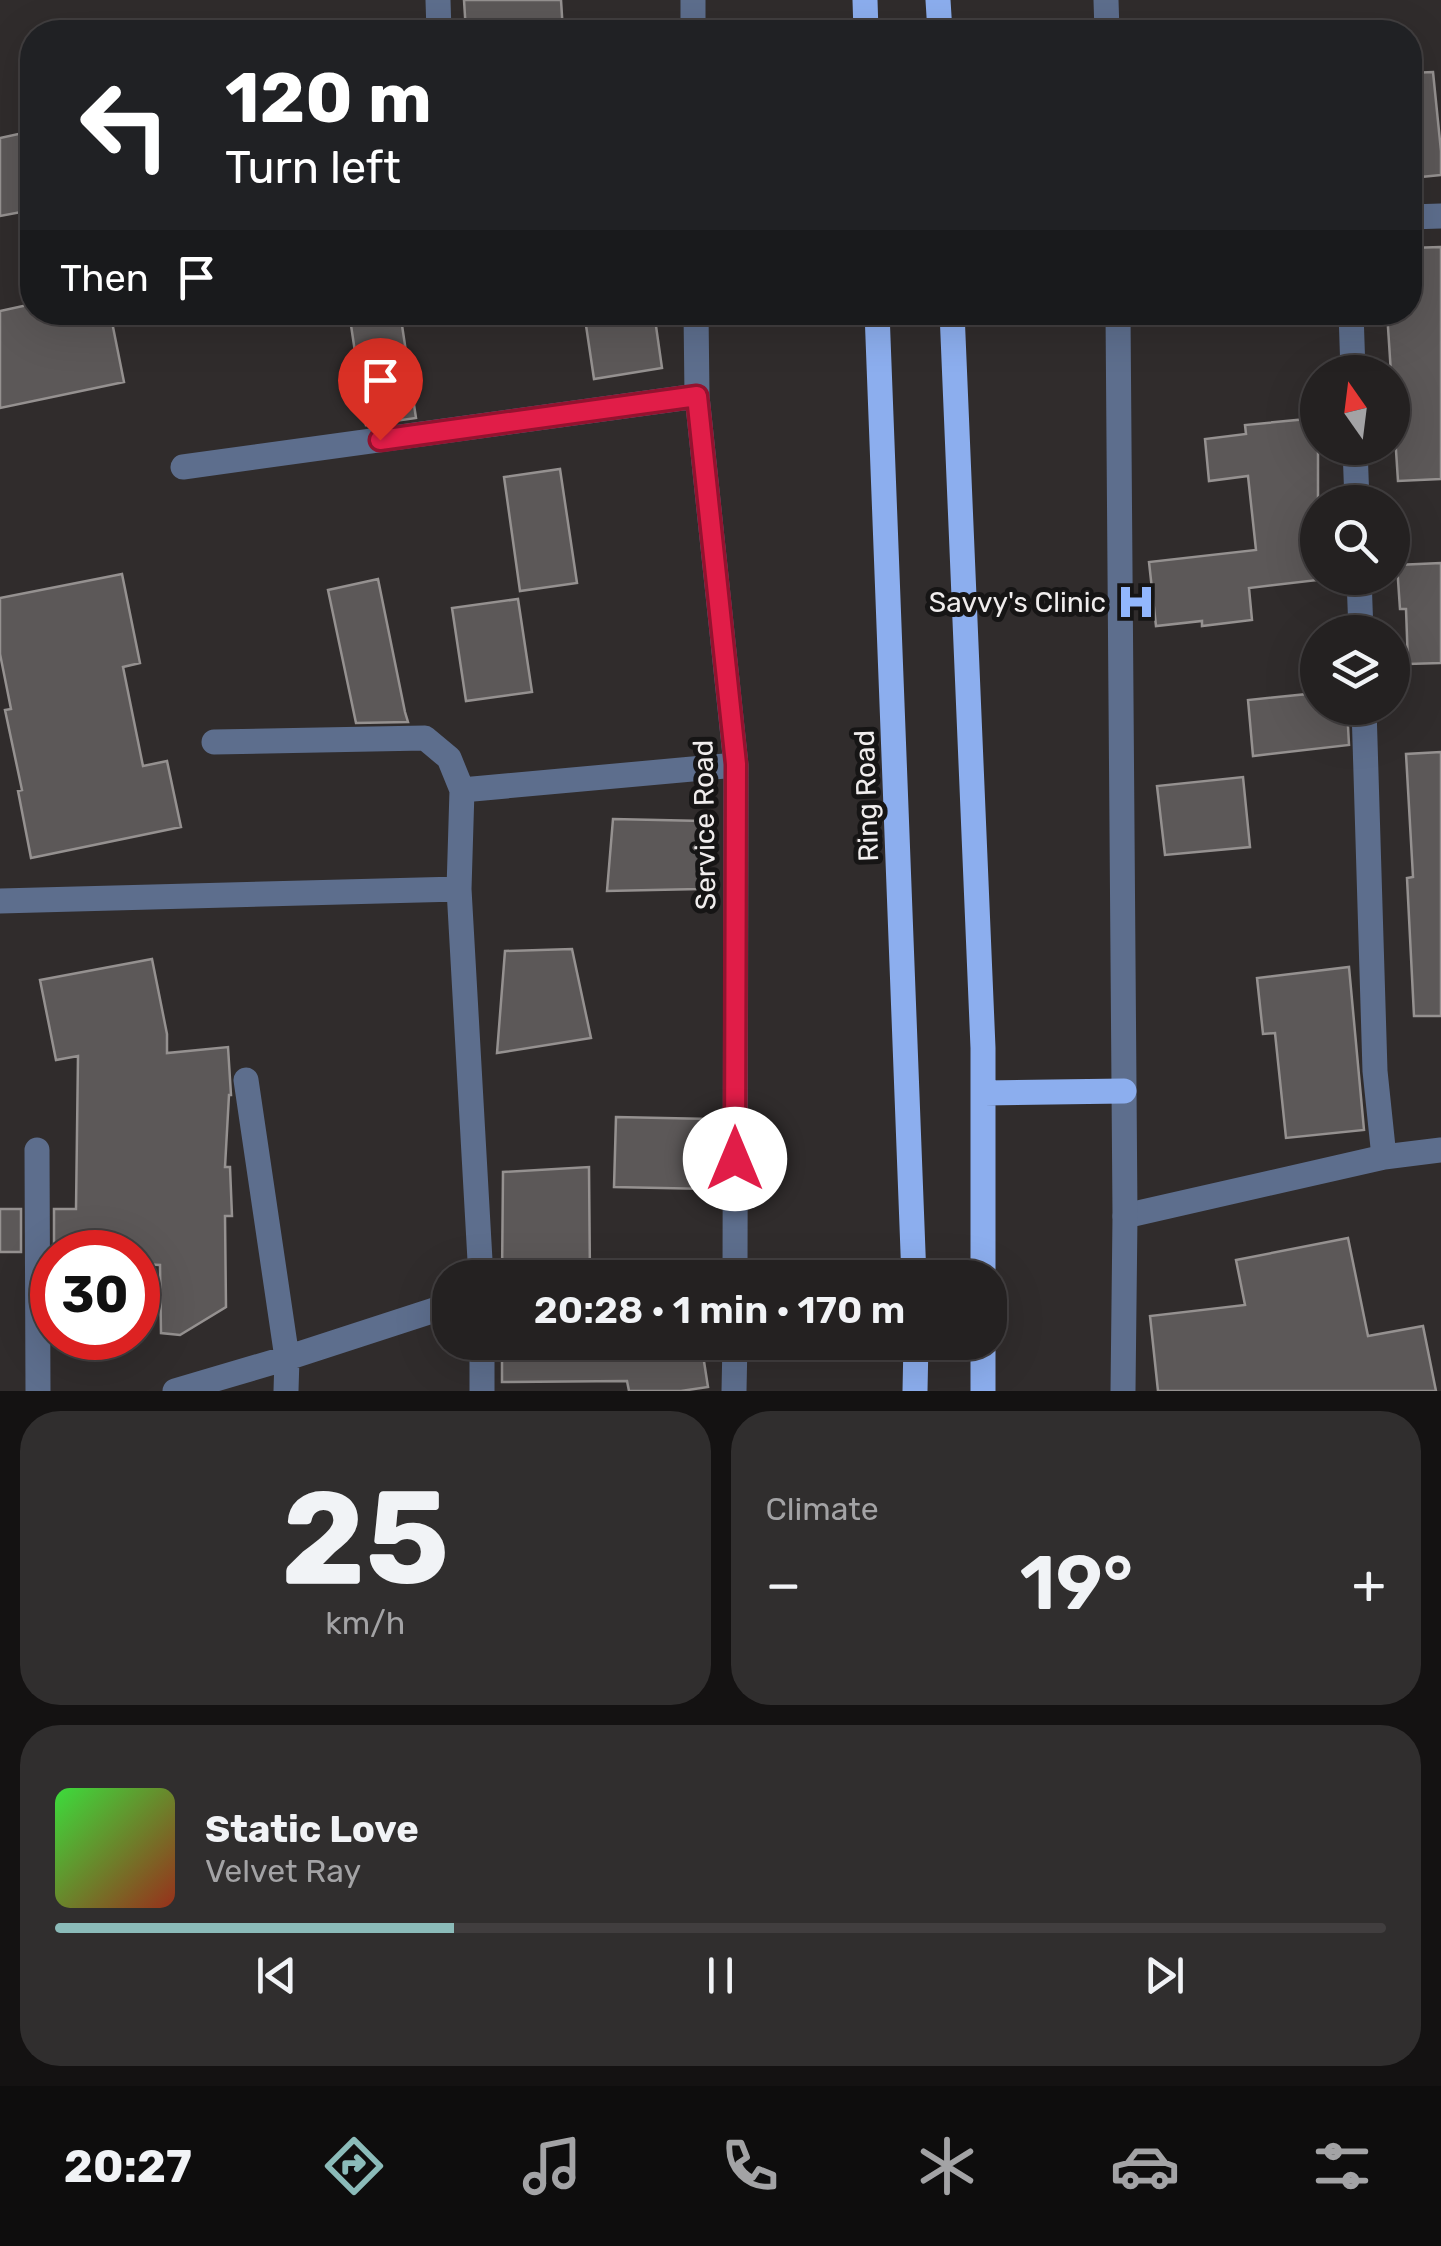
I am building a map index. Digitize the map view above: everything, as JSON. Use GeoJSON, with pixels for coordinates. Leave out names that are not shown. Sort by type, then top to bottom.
{"type":"FeatureCollection","features":[{"type":"Feature","properties":{"kind":"main road","name":"Ring Road"},"geometry":{"type":"LineString","coordinates":[[877,325],[913,1260]]}},
{"type":"Feature","properties":{"kind":"main road"},"geometry":{"type":"LineString","coordinates":[[953,325],[984,1093],[983,1260]]}},
{"type":"Feature","properties":{"kind":"main road"},"geometry":{"type":"LineString","coordinates":[[984,1093],[1124,1090]]}},
{"type":"Feature","properties":{"kind":"main road"},"geometry":{"type":"LineString","coordinates":[[916,1360],[916,1391]]}},
{"type":"Feature","properties":{"kind":"main road"},"geometry":{"type":"LineString","coordinates":[[983,1360],[983,1391]]}},
{"type":"Feature","properties":{"kind":"street","name":"Service Road"},"geometry":{"type":"LineString","coordinates":[[696,325],[697,396],[736,764],[735,1260]]}},
{"type":"Feature","properties":{"kind":"street"},"geometry":{"type":"LineString","coordinates":[[1118,325],[1123,1391]]}},
{"type":"Feature","properties":{"kind":"street"},"geometry":{"type":"LineString","coordinates":[[1351,325],[1352,355]]}},
{"type":"Feature","properties":{"kind":"street"},"geometry":{"type":"LineString","coordinates":[[183,468],[697,396]]}},
{"type":"Feature","properties":{"kind":"street"},"geometry":{"type":"LineString","coordinates":[[1365,725],[1375,1071],[1384,1157]]}},
{"type":"Feature","properties":{"kind":"street"},"geometry":{"type":"LineString","coordinates":[[214,742],[425,738],[450,758],[462,790],[460,889],[480,1260]]}},
{"type":"Feature","properties":{"kind":"street"},"geometry":{"type":"LineString","coordinates":[[462,790],[736,764]]}},
{"type":"Feature","properties":{"kind":"street"},"geometry":{"type":"LineString","coordinates":[[0,902],[460,889]]}},
{"type":"Feature","properties":{"kind":"street"},"geometry":{"type":"LineString","coordinates":[[246,1080],[286,1358],[286,1391]]}},
{"type":"Feature","properties":{"kind":"street"},"geometry":{"type":"LineString","coordinates":[[37,1150],[38,1391]]}},
{"type":"Feature","properties":{"kind":"street"},"geometry":{"type":"LineString","coordinates":[[1125,1216],[1384,1157],[1441,1150]]}},
{"type":"Feature","properties":{"kind":"street"},"geometry":{"type":"LineString","coordinates":[[175,1391],[432,1310]]}},
{"type":"Feature","properties":{"kind":"street"},"geometry":{"type":"LineString","coordinates":[[482,1360],[482,1391]]}},
{"type":"Feature","properties":{"kind":"street"},"geometry":{"type":"LineString","coordinates":[[734,1360],[734,1391]]}},
{"type":"Feature","properties":{"kind":"building"},"geometry":{"type":"Polygon","coordinates":[[[464,0],[561,0],[562,20],[465,20],[464,0]]]}},
{"type":"Feature","properties":{"kind":"building"},"geometry":{"type":"Polygon","coordinates":[[[1422,72],[1433,72],[1441,175],[1422,177],[1422,72]]]}},
{"type":"Feature","properties":{"kind":"building"},"geometry":{"type":"Polygon","coordinates":[[[20,134],[20,212],[0,216],[0,138],[20,134]]]}},
{"type":"Feature","properties":{"kind":"building"},"geometry":{"type":"Polygon","coordinates":[[[1441,247],[1441,479],[1398,481],[1397,465],[1410,465],[1410,355],[1390,355],[1388,325],[1422,325],[1422,248],[1441,247]]]}},
{"type":"Feature","properties":{"kind":"building"},"geometry":{"type":"Polygon","coordinates":[[[20,307],[20,325],[113,325],[124,382],[0,408],[0,311],[20,307]]]}},
{"type":"Feature","properties":{"kind":"building"},"geometry":{"type":"Polygon","coordinates":[[[351,325],[402,325],[416,418],[366,425],[351,325]]]}},
{"type":"Feature","properties":{"kind":"building"},"geometry":{"type":"Polygon","coordinates":[[[586,325],[656,325],[662,368],[594,379],[586,325]]]}},
{"type":"Feature","properties":{"kind":"building"},"geometry":{"type":"Polygon","coordinates":[[[1300,420],[1300,465],[1318,465],[1318,485],[1300,485],[1300,582],[1249,588],[1252,620],[1156,626],[1149,562],[1256,550],[1248,476],[1209,481],[1205,439],[1246,434],[1245,425],[1300,420]]]}},
{"type":"Feature","properties":{"kind":"building"},"geometry":{"type":"Polygon","coordinates":[[[560,469],[577,583],[520,591],[504,477],[560,469]]]}},
{"type":"Feature","properties":{"kind":"building"},"geometry":{"type":"Polygon","coordinates":[[[1441,563],[1441,663],[1410,664],[1410,615],[1406,615],[1406,609],[1400,609],[1399,595],[1410,595],[1410,564],[1441,563]]]}},
{"type":"Feature","properties":{"kind":"building"},"geometry":{"type":"Polygon","coordinates":[[[122,574],[140,663],[123,667],[143,766],[167,761],[181,827],[31,858],[5,710],[11,709],[0,654],[0,598],[122,574]]]}},
{"type":"Feature","properties":{"kind":"building"},"geometry":{"type":"Polygon","coordinates":[[[378,579],[408,722],[356,723],[328,590],[378,579]]]}},
{"type":"Feature","properties":{"kind":"building"},"geometry":{"type":"Polygon","coordinates":[[[518,599],[532,692],[466,701],[452,608],[518,599]]]}},
{"type":"Feature","properties":{"kind":"building"},"geometry":{"type":"Polygon","coordinates":[[[1300,695],[1300,725],[1348,725],[1349,745],[1253,756],[1248,700],[1300,695]]]}},
{"type":"Feature","properties":{"kind":"building"},"geometry":{"type":"Polygon","coordinates":[[[1441,752],[1441,1016],[1414,1016],[1407,878],[1413,877],[1406,754],[1441,752]]]}},
{"type":"Feature","properties":{"kind":"building"},"geometry":{"type":"Polygon","coordinates":[[[1243,777],[1250,847],[1165,855],[1157,786],[1243,777]]]}},
{"type":"Feature","properties":{"kind":"building"},"geometry":{"type":"Polygon","coordinates":[[[613,819],[703,821],[699,889],[607,891],[613,819]]]}},
{"type":"Feature","properties":{"kind":"building"},"geometry":{"type":"Polygon","coordinates":[[[572,949],[591,1038],[497,1053],[505,951],[572,949]]]}},
{"type":"Feature","properties":{"kind":"building"},"geometry":{"type":"Polygon","coordinates":[[[152,959],[167,1053],[228,1047],[231,1095],[225,1167],[230,1167],[232,1216],[225,1216],[226,1307],[180,1335],[161,1333],[160,1230],[54,1230],[54,1209],[76,1209],[78,1056],[56,1060],[40,980],[152,959]]]}},
{"type":"Feature","properties":{"kind":"building"},"geometry":{"type":"Polygon","coordinates":[[[1349,967],[1364,1130],[1286,1138],[1275,1033],[1263,1034],[1257,978],[1349,967]]]}},
{"type":"Feature","properties":{"kind":"building"},"geometry":{"type":"Polygon","coordinates":[[[616,1117],[710,1119],[709,1189],[614,1187],[616,1117]]]}},
{"type":"Feature","properties":{"kind":"building"},"geometry":{"type":"Polygon","coordinates":[[[589,1167],[590,1260],[502,1260],[503,1172],[589,1167]]]}},
{"type":"Feature","properties":{"kind":"building"},"geometry":{"type":"Polygon","coordinates":[[[0,1209],[21,1209],[21,1252],[0,1252],[0,1209]]]}},
{"type":"Feature","properties":{"kind":"building"},"geometry":{"type":"Polygon","coordinates":[[[1348,1238],[1368,1336],[1423,1326],[1436,1391],[1158,1391],[1150,1316],[1245,1305],[1236,1260],[1348,1238]]]}},
{"type":"Feature","properties":{"kind":"building"},"geometry":{"type":"Polygon","coordinates":[[[502,1360],[704,1360],[708,1387],[629,1391],[627,1381],[502,1382],[502,1360]]]}},
{"type":"Feature","properties":{"kind":"place","name":"Savvy's Clinic"},"geometry":{"type":"Point","coordinates":[1136,602]}},
{"type":"Feature","properties":{"kind":"route"},"geometry":{"type":"LineString","coordinates":[[380,440],[697,396],[736,764],[735,1159]]}}]}
